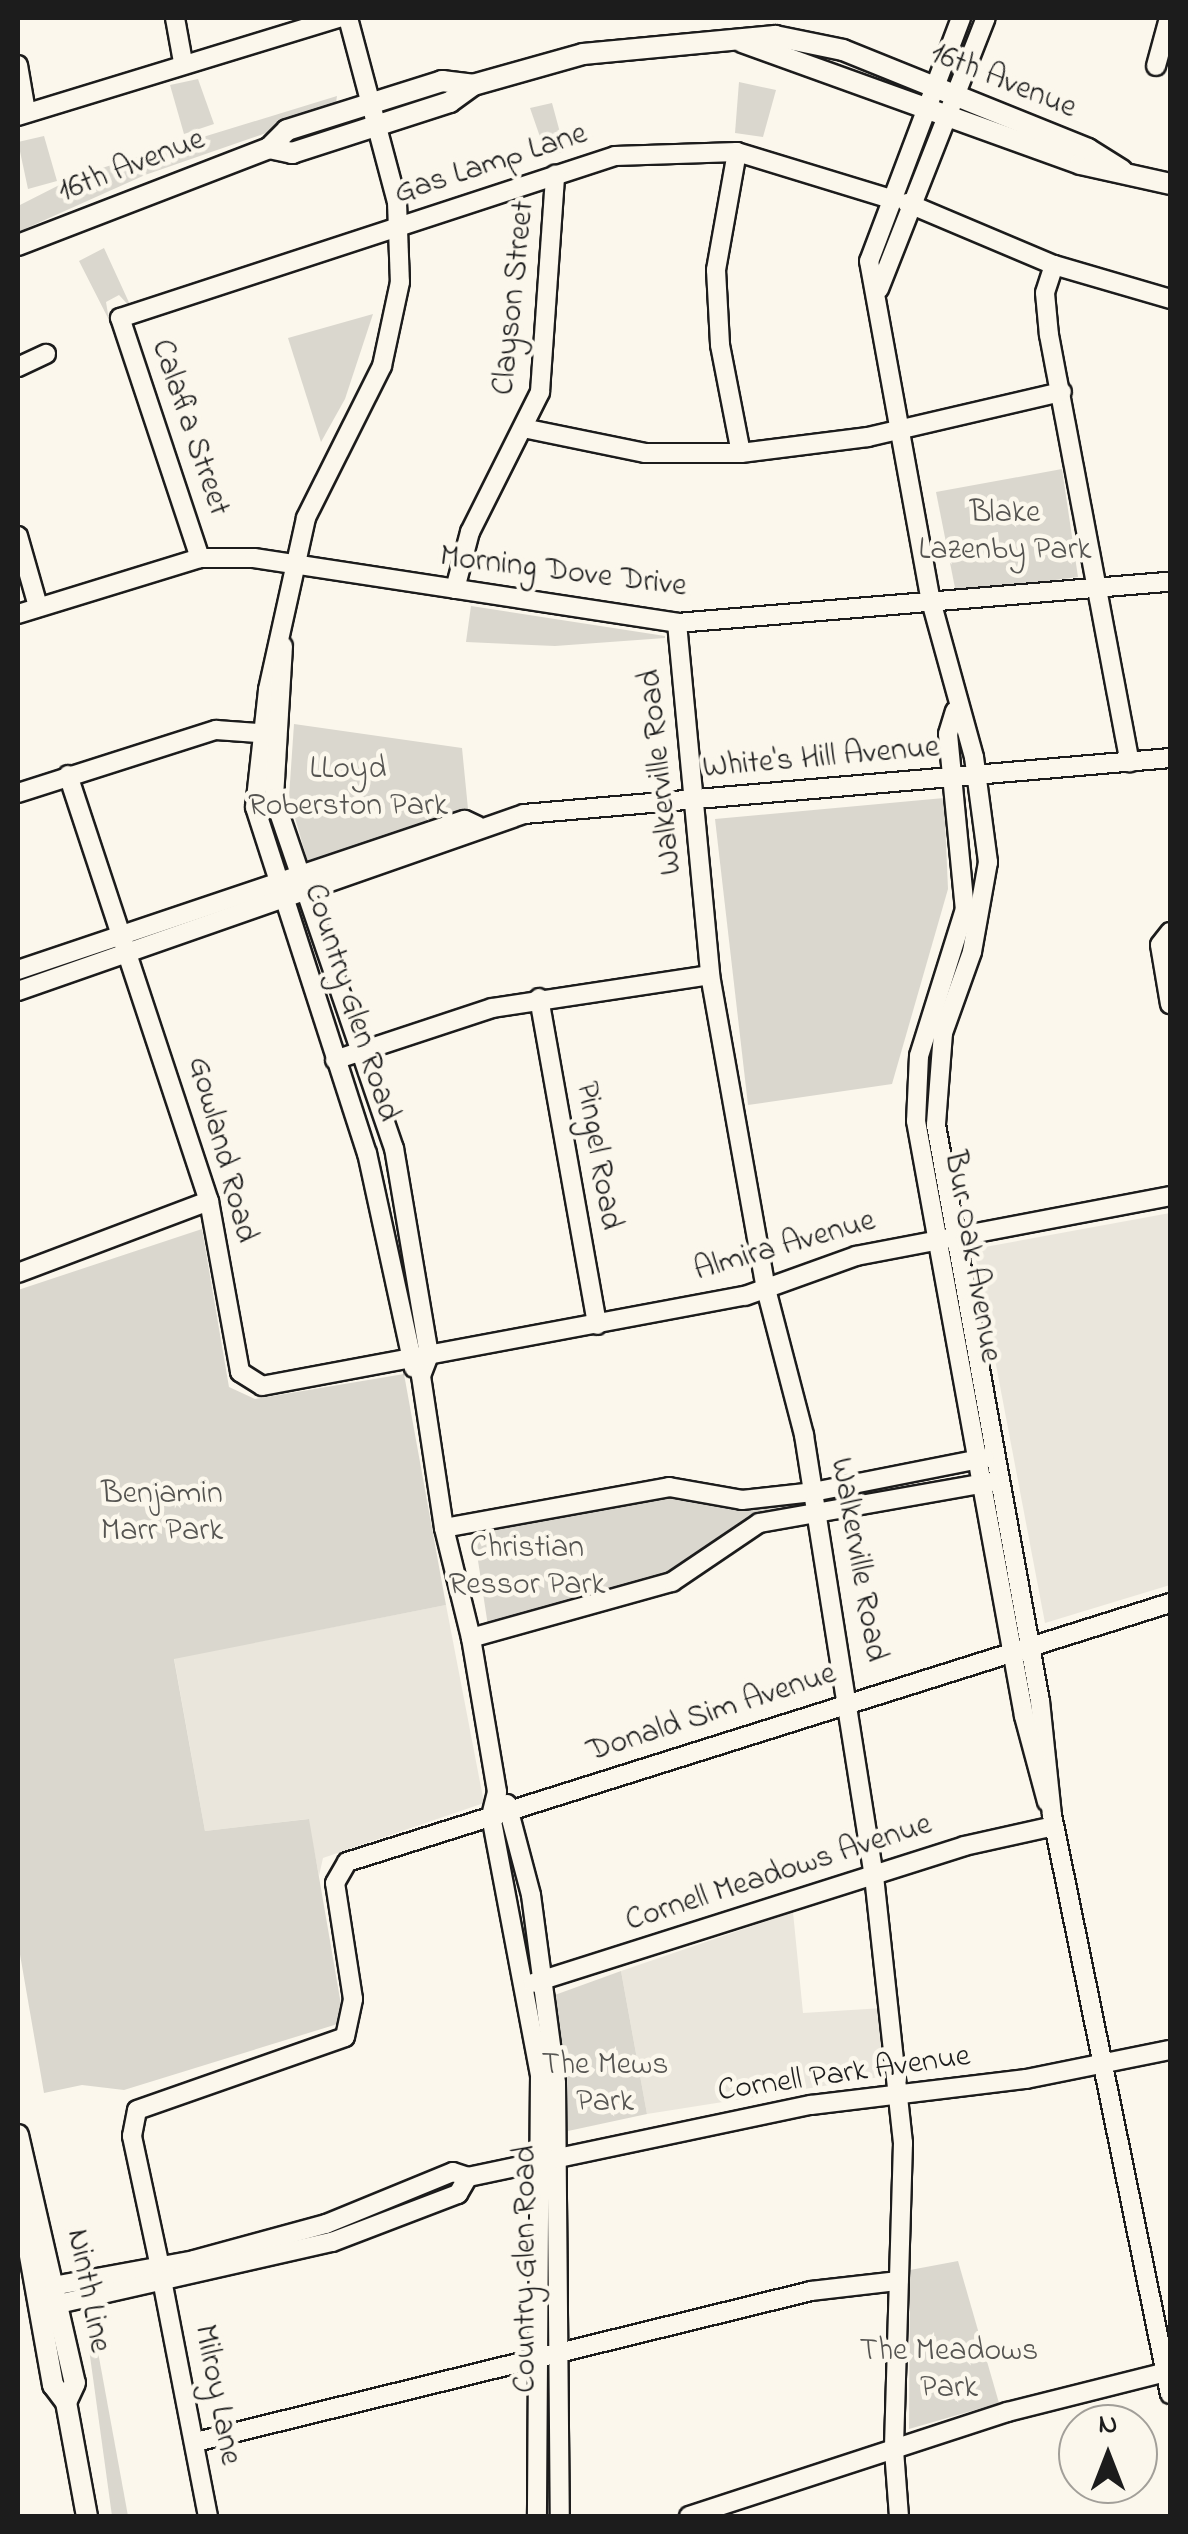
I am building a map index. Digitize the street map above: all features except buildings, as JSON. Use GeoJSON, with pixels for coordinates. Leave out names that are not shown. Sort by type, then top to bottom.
{"type":"FeatureCollection","features":[{"type":"Feature","properties":{"kind":"main road","name":"16th Avenue"},"geometry":{"type":"LineString","coordinates":[[270,148],[292,153],[450,102],[473,85],[618,47],[742,42],[776,36],[843,50],[1088,148],[1122,170]]}},
{"type":"Feature","properties":{"kind":"main road","name":"16th Avenue"},"geometry":{"type":"LineString","coordinates":[[742,42],[1080,164],[1122,170],[1170,184]]}},
{"type":"Feature","properties":{"kind":"main road","name":"16th Avenue"},"geometry":{"type":"LineString","coordinates":[[18,245],[270,148],[288,130],[442,81],[473,85]]}},
{"type":"Feature","properties":{"kind":"main road","name":"Ninth Line"},"geometry":{"type":"LineString","coordinates":[[18,2135],[28,2195],[22,2211],[48,2297],[53,2385],[66,2402],[87,2516]]}},
{"type":"Feature","properties":{"kind":"street"},"geometry":{"type":"LineString","coordinates":[[174,18],[183,62]]}},
{"type":"Feature","properties":{"kind":"street"},"geometry":{"type":"LineString","coordinates":[[18,65],[22,114],[183,62],[339,18]]}},
{"type":"Feature","properties":{"kind":"street","name":"Country Glen Road"},"geometry":{"type":"LineString","coordinates":[[348,18],[400,227],[394,330],[314,497],[297,566],[271,734],[255,807],[368,1153],[418,1363]]}},
{"type":"Feature","properties":{"kind":"street","name":"Bur Oak Avenue"},"geometry":{"type":"LineString","coordinates":[[960,18],[887,198],[868,261],[879,288],[898,426],[931,601],[955,711],[968,731],[988,862],[982,914],[935,1081],[986,1458],[981,1484],[1012,1650],[1053,1820],[1170,2394]]}},
{"type":"Feature","properties":{"kind":"street","name":"Bur Oak Avenue"},"geometry":{"type":"LineString","coordinates":[[879,288],[906,204],[986,18]]}},
{"type":"Feature","properties":{"kind":"street"},"geometry":{"type":"LineString","coordinates":[[1156,66],[1170,18]]}},
{"type":"Feature","properties":{"kind":"street","name":"Gas Lamp Lane"},"geometry":{"type":"LineString","coordinates":[[120,318],[556,175],[644,152],[737,152],[887,198]]}},
{"type":"Feature","properties":{"kind":"street"},"geometry":{"type":"LineString","coordinates":[[737,152],[716,270],[720,345],[741,452]]}},
{"type":"Feature","properties":{"kind":"street","name":"Clayson Street"},"geometry":{"type":"LineString","coordinates":[[455,589],[470,532],[528,430],[549,324],[556,175]]}},
{"type":"Feature","properties":{"kind":"street"},"geometry":{"type":"LineString","coordinates":[[906,204],[1054,266],[1170,299]]}},
{"type":"Feature","properties":{"kind":"street"},"geometry":{"type":"LineString","coordinates":[[1054,266],[1045,293],[1130,762]]}},
{"type":"Feature","properties":{"kind":"street","name":"Calafia Street"},"geometry":{"type":"LineString","coordinates":[[120,318],[200,558]]}},
{"type":"Feature","properties":{"kind":"street"},"geometry":{"type":"LineString","coordinates":[[18,367],[46,354]]}},
{"type":"Feature","properties":{"kind":"street"},"geometry":{"type":"LineString","coordinates":[[528,430],[645,452],[741,452],[818,446],[1062,392]]}},
{"type":"Feature","properties":{"kind":"street"},"geometry":{"type":"LineString","coordinates":[[18,536],[38,606]]}},
{"type":"Feature","properties":{"kind":"street","name":"Morning Dove Drive"},"geometry":{"type":"LineString","coordinates":[[18,614],[200,558],[297,566],[677,623],[1170,582]]}},
{"type":"Feature","properties":{"kind":"street","name":"Walkerville Road"},"geometry":{"type":"LineString","coordinates":[[677,623],[697,800],[710,975],[766,1288],[817,1514],[852,1701],[874,1876],[894,2094],[903,2143],[894,2450],[900,2516]]}},
{"type":"Feature","properties":{"kind":"street","name":"Bur Oak Avenue"},"geometry":{"type":"LineString","coordinates":[[955,711],[948,734],[965,908],[919,1056],[914,1099],[936,1239],[986,1458],[1000,1480],[1030,1644],[1053,1820]]}},
{"type":"Feature","properties":{"kind":"street"},"geometry":{"type":"LineString","coordinates":[[18,793],[216,730],[271,734]]}},
{"type":"Feature","properties":{"kind":"street","name":"Country Glen Road"},"geometry":{"type":"LineString","coordinates":[[271,734],[274,798],[394,1148],[418,1363],[444,1528],[472,1638],[532,1983],[550,2157],[560,2516]]}},
{"type":"Feature","properties":{"kind":"street","name":"White's Hill Avenue"},"geometry":{"type":"LineString","coordinates":[[18,991],[125,947],[305,885],[465,820],[478,826],[524,814],[1170,758]]}},
{"type":"Feature","properties":{"kind":"street","name":"Gowland Road"},"geometry":{"type":"LineString","coordinates":[[68,775],[209,1201],[240,1372],[262,1386],[418,1363]]}},
{"type":"Feature","properties":{"kind":"street"},"geometry":{"type":"LineString","coordinates":[[1170,932],[1160,945],[1170,1004]]}},
{"type":"Feature","properties":{"kind":"street","name":"White's Hill Avenue"},"geometry":{"type":"LineString","coordinates":[[18,970],[125,947]]}},
{"type":"Feature","properties":{"kind":"street"},"geometry":{"type":"LineString","coordinates":[[335,1060],[539,998],[710,975]]}},
{"type":"Feature","properties":{"kind":"street","name":"Pingel Road"},"geometry":{"type":"LineString","coordinates":[[539,998],[596,1325]]}},
{"type":"Feature","properties":{"kind":"street","name":"Almira Avenue"},"geometry":{"type":"LineString","coordinates":[[418,1363],[766,1288],[856,1256],[1170,1196]]}},
{"type":"Feature","properties":{"kind":"street"},"geometry":{"type":"LineString","coordinates":[[18,1273],[209,1201]]}},
{"type":"Feature","properties":{"kind":"street"},"geometry":{"type":"LineString","coordinates":[[444,1528],[669,1487],[742,1500],[812,1492],[986,1458]]}},
{"type":"Feature","properties":{"kind":"street"},"geometry":{"type":"LineString","coordinates":[[472,1638],[672,1582],[759,1523],[1000,1480]]}},
{"type":"Feature","properties":{"kind":"street","name":"Donald Sim Avenue"},"geometry":{"type":"LineString","coordinates":[[162,2276],[132,2136],[137,2110],[345,2036],[353,1999],[335,1883],[341,1868],[502,1812],[1170,1603]]}},
{"type":"Feature","properties":{"kind":"street","name":"Cornell Meadows Avenue"},"geometry":{"type":"LineString","coordinates":[[532,1983],[1053,1820]]}},
{"type":"Feature","properties":{"kind":"street","name":"Cornell Park Avenue"},"geometry":{"type":"LineString","coordinates":[[48,2297],[162,2276],[326,2224],[454,2172],[468,2178],[550,2157],[894,2094],[1103,2064],[1170,2050]]}},
{"type":"Feature","properties":{"kind":"street","name":"Country Glen Road"},"geometry":{"type":"LineString","coordinates":[[537,2516],[533,2364],[550,2157]]}},
{"type":"Feature","properties":{"kind":"street","name":"Milroy Lane"},"geometry":{"type":"LineString","coordinates":[[162,2276],[208,2516]]}},
{"type":"Feature","properties":{"kind":"street"},"geometry":{"type":"LineString","coordinates":[[196,2442],[558,2359],[810,2291],[898,2281]]}},
{"type":"Feature","properties":{"kind":"street"},"geometry":{"type":"LineString","coordinates":[[689,2516],[1070,2393],[1168,2372]]}},
{"type":"Feature","properties":{"kind":"shaded area"},"geometry":{"type":"Polygon","coordinates":[[[1170,1213],[1170,1585],[1045,1623],[974,1249],[1170,1213]]]}},
{"type":"Feature","properties":{"kind":"shaded area"},"geometry":{"type":"Polygon","coordinates":[[[446,1605],[484,1803],[323,1858],[319,1876],[308,1819],[205,1831],[174,1658],[446,1605]]]}},
{"type":"Feature","properties":{"kind":"shaded area"},"geometry":{"type":"Polygon","coordinates":[[[793,1912],[803,2013],[883,2008],[886,2076],[647,2114],[621,1971],[793,1912]]]}},
{"type":"Feature","properties":{"kind":"green space"},"geometry":{"type":"Polygon","coordinates":[[[198,79],[214,124],[184,134],[170,85],[198,79]]]}},
{"type":"Feature","properties":{"kind":"green space"},"geometry":{"type":"Polygon","coordinates":[[[739,82],[776,90],[763,137],[735,133],[739,82]]]}},
{"type":"Feature","properties":{"kind":"green space"},"geometry":{"type":"Polygon","coordinates":[[[337,96],[335,109],[145,175],[18,232],[18,206],[79,175],[337,96]]]}},
{"type":"Feature","properties":{"kind":"green space"},"geometry":{"type":"Polygon","coordinates":[[[552,103],[565,151],[547,157],[530,108],[552,103]]]}},
{"type":"Feature","properties":{"kind":"green space"},"geometry":{"type":"Polygon","coordinates":[[[44,136],[57,181],[28,189],[18,142],[44,136]]]}},
{"type":"Feature","properties":{"kind":"green space"},"geometry":{"type":"Polygon","coordinates":[[[104,248],[132,309],[119,295],[106,302],[109,320],[79,261],[104,248]]]}},
{"type":"Feature","properties":{"kind":"green space"},"geometry":{"type":"Polygon","coordinates":[[[373,314],[345,399],[321,442],[288,338],[373,314]]]}},
{"type":"Feature","properties":{"kind":"green space","name":"Blake Lazenby Park"},"geometry":{"type":"Polygon","coordinates":[[[1062,469],[1078,577],[956,593],[936,492],[1062,469]]]}},
{"type":"Feature","properties":{"kind":"green space"},"geometry":{"type":"Polygon","coordinates":[[[471,606],[665,638],[555,646],[466,642],[471,606]]]}},
{"type":"Feature","properties":{"kind":"green space","name":"LLoyd Roberston Park"},"geometry":{"type":"Polygon","coordinates":[[[294,724],[462,748],[468,809],[308,863],[289,797],[294,724]]]}},
{"type":"Feature","properties":{"kind":"green space"},"geometry":{"type":"Polygon","coordinates":[[[944,798],[948,889],[892,1084],[748,1105],[715,819],[944,798]]]}},
{"type":"Feature","properties":{"kind":"green space","name":"Benjamin Marr Park"},"geometry":{"type":"Polygon","coordinates":[[[202,1229],[229,1387],[255,1399],[404,1374],[446,1605],[174,1659],[205,1831],[309,1819],[344,2022],[124,2090],[82,2085],[44,2093],[18,1943],[18,1290],[202,1229]]]}},
{"type":"Feature","properties":{"kind":"green space","name":"Christian Ressor Park"},"geometry":{"type":"Polygon","coordinates":[[[645,1496],[800,1500],[802,1510],[745,1522],[677,1568],[623,1589],[488,1626],[473,1528],[645,1496]]]}},
{"type":"Feature","properties":{"kind":"green space","name":"The Mews Park"},"geometry":{"type":"Polygon","coordinates":[[[621,1971],[647,2114],[568,2131],[567,2071],[552,1996],[621,1971]]]}},
{"type":"Feature","properties":{"kind":"green space","name":"The Meadows Park"},"geometry":{"type":"Polygon","coordinates":[[[958,2261],[999,2403],[909,2429],[910,2270],[958,2261]]]}},
{"type":"Feature","properties":{"kind":"green space"},"geometry":{"type":"Polygon","coordinates":[[[86,2327],[94,2330],[128,2516],[112,2516],[86,2327]]]}}]}
